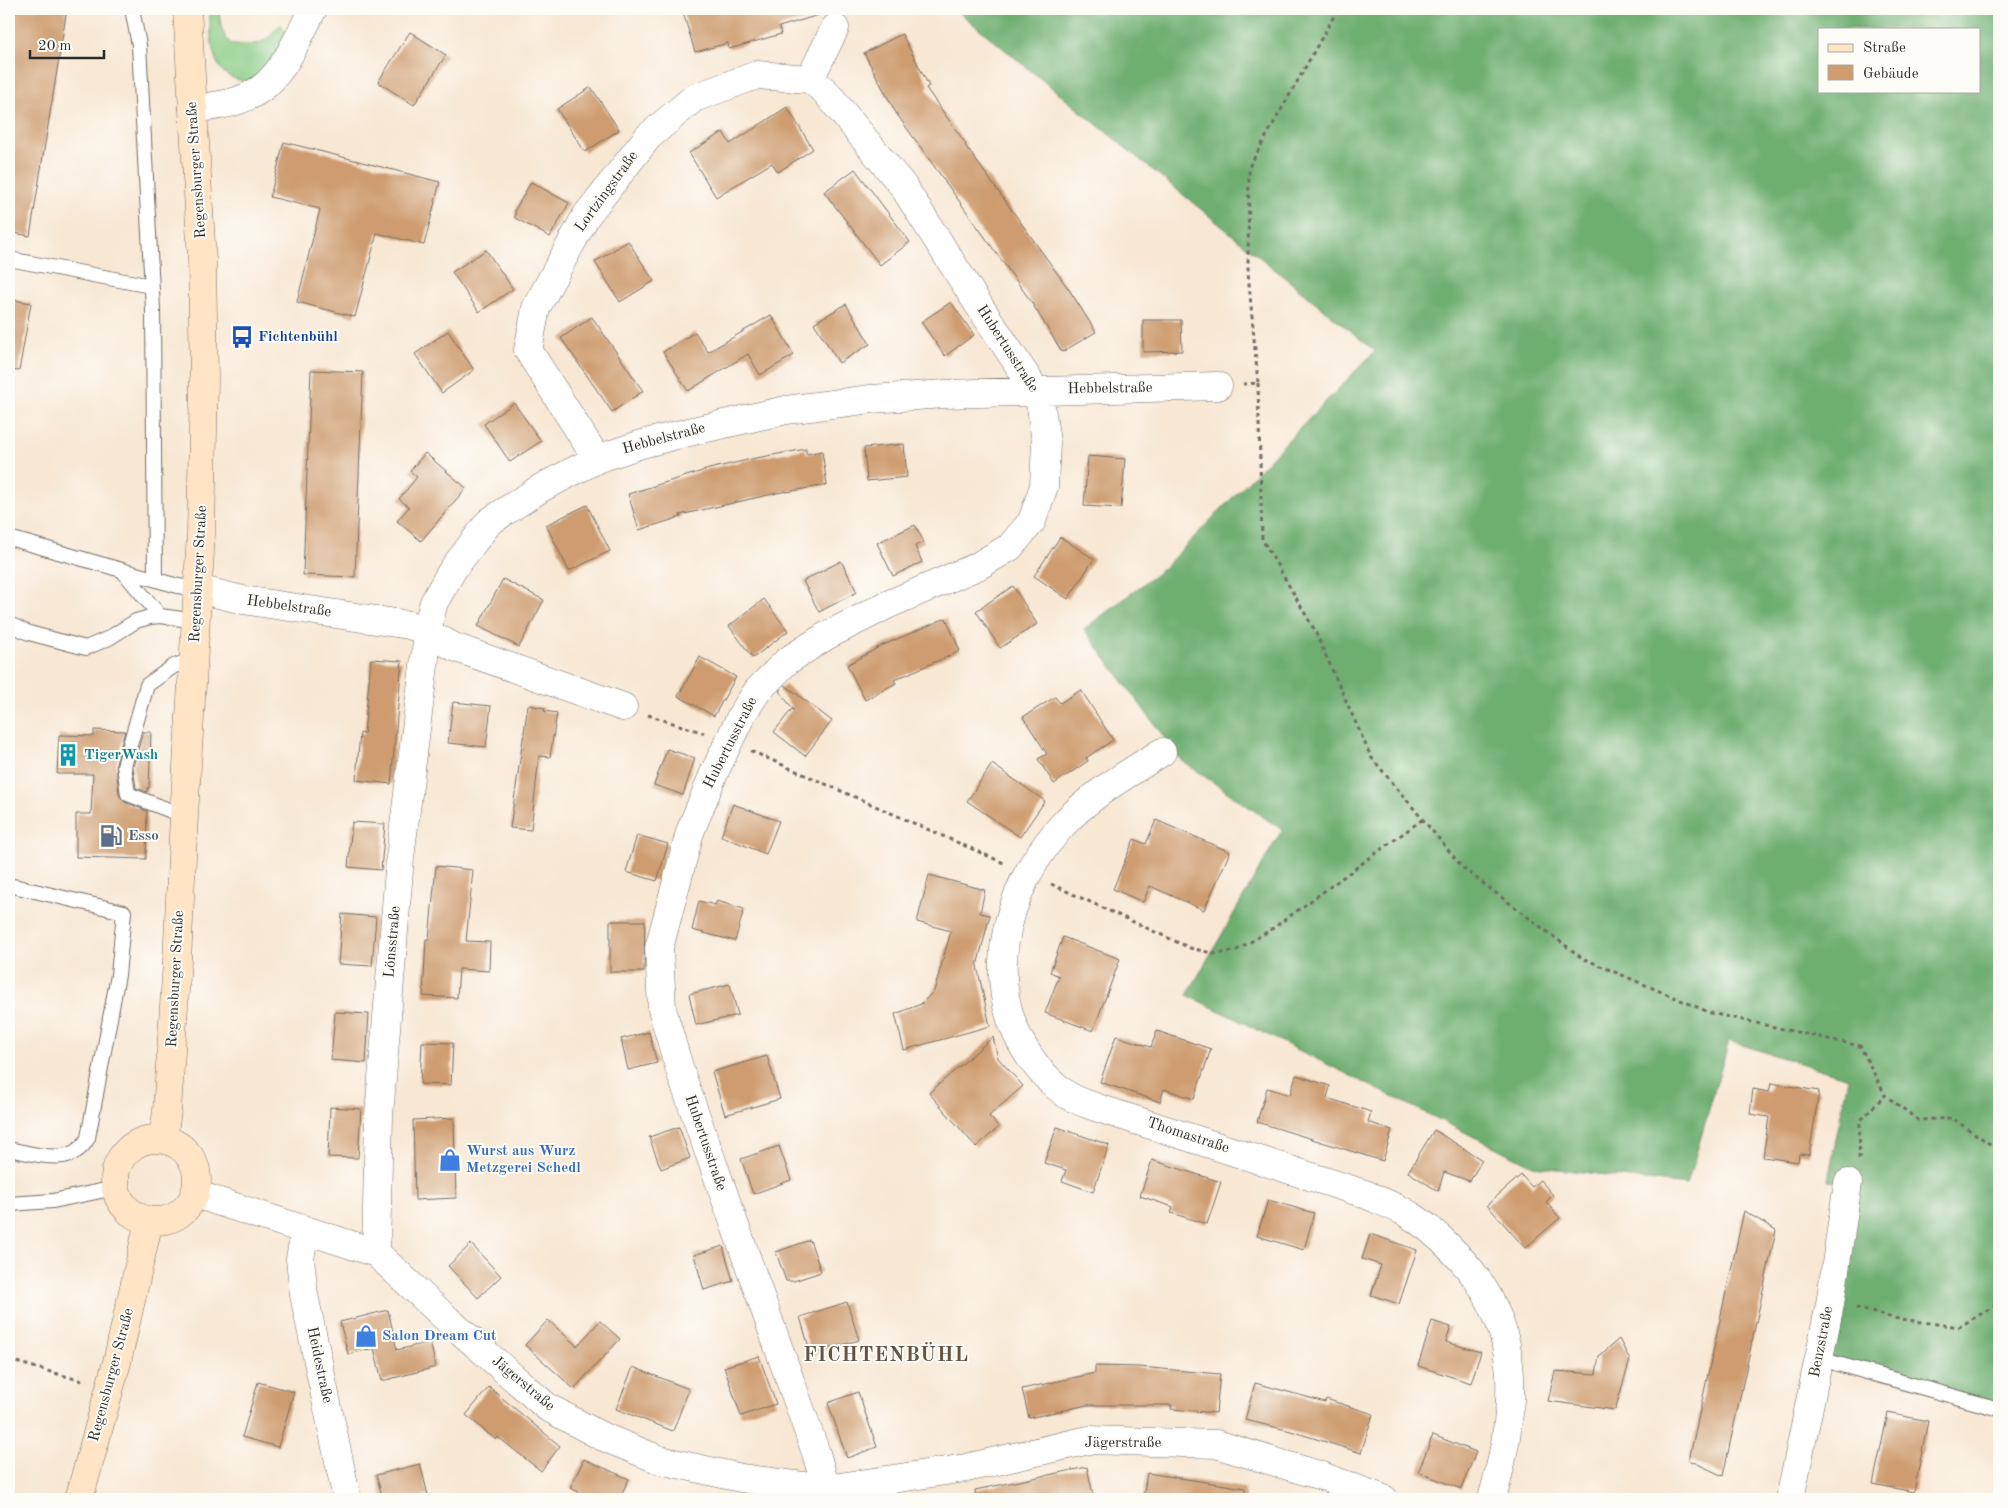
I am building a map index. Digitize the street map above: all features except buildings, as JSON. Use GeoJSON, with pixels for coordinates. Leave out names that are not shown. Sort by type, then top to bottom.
{"type":"FeatureCollection","features":[{"type":"Feature","properties":{"kind":"main road","name":"Regensburger Straße"},"geometry":{"type":"LineString","coordinates":[[162,1139],[167,1111],[175,991],[201,534],[204,379],[201,216],[187,9]]}},
{"type":"Feature","properties":{"kind":"main road"},"geometry":{"type":"LineString","coordinates":[[149,1139],[162,1139],[174,1143],[192,1159],[197,1176],[195,1194],[188,1206],[177,1216],[164,1221],[150,1221],[137,1218],[126,1210],[118,1199],[114,1174],[126,1150],[137,1143],[149,1139]]}},
{"type":"Feature","properties":{"kind":"main road","name":"Regensburger Straße"},"geometry":{"type":"LineString","coordinates":[[79,1499],[117,1362],[150,1221]]}},
{"type":"Feature","properties":{"kind":"street"},"geometry":{"type":"LineString","coordinates":[[193,108],[217,107],[234,102],[253,94],[269,84],[281,70],[313,9]]}},
{"type":"Feature","properties":{"kind":"street"},"geometry":{"type":"LineString","coordinates":[[810,79],[835,28]]}},
{"type":"Feature","properties":{"kind":"street","name":"Lortzingstraße"},"geometry":{"type":"LineString","coordinates":[[596,459],[528,350],[536,308],[586,216],[648,137],[694,98],[758,75],[810,79]]}},
{"type":"Feature","properties":{"kind":"street","name":"Hubertusstraße"},"geometry":{"type":"LineString","coordinates":[[810,79],[831,97],[903,186],[1036,391],[1041,407],[1046,442],[1044,486],[1032,521],[1010,547],[978,566],[887,605],[826,636],[787,661],[758,690],[741,716],[714,772],[690,832],[658,948],[662,1009],[681,1074],[816,1453],[828,1494]]}},
{"type":"Feature","properties":{"kind":"street","name":"Hebbelstraße"},"geometry":{"type":"LineString","coordinates":[[198,589],[243,600],[393,622],[428,632],[434,602],[453,569],[489,522],[541,488],[596,459],[688,432],[786,410],[871,400],[945,394],[1218,386]]}},
{"type":"Feature","properties":{"kind":"street"},"geometry":{"type":"LineString","coordinates":[[428,632],[454,647],[623,707]]}},
{"type":"Feature","properties":{"kind":"street","name":"Lönsstraße"},"geometry":{"type":"LineString","coordinates":[[376,1253],[379,1115],[400,858],[428,632]]}},
{"type":"Feature","properties":{"kind":"street","name":"Thomastraße"},"geometry":{"type":"LineString","coordinates":[[1162,752],[1086,801],[1059,829],[1027,873],[1014,901],[1006,926],[1002,977],[1008,1009],[1021,1043],[1038,1070],[1065,1094],[1098,1108],[1365,1194],[1397,1208],[1442,1239],[1471,1268],[1492,1302],[1506,1342],[1509,1372],[1508,1426],[1500,1470],[1492,1499]]}},
{"type":"Feature","properties":{"kind":"street","name":"Benzstraße"},"geometry":{"type":"LineString","coordinates":[[1790,1499],[1820,1359],[1848,1183]]}},
{"type":"Feature","properties":{"kind":"street","name":"Jägerstraße"},"geometry":{"type":"LineString","coordinates":[[195,1194],[376,1253],[448,1320],[547,1407],[601,1436],[660,1460],[741,1478],[828,1494],[966,1468],[1089,1440],[1216,1444],[1325,1477],[1384,1499]]}},
{"type":"Feature","properties":{"kind":"street","name":"Heidestraße"},"geometry":{"type":"LineString","coordinates":[[308,1230],[303,1242],[300,1259],[304,1296],[347,1499]]}},
{"type":"Feature","properties":{"kind":"lane"},"geometry":{"type":"LineString","coordinates":[[132,9],[139,45],[153,310],[155,579]]}},
{"type":"Feature","properties":{"kind":"lane"},"geometry":{"type":"LineString","coordinates":[[9,259],[151,286]]}},
{"type":"Feature","properties":{"kind":"lane"},"geometry":{"type":"LineString","coordinates":[[9,538],[178,586],[198,589]]}},
{"type":"Feature","properties":{"kind":"lane"},"geometry":{"type":"LineString","coordinates":[[122,570],[160,616]]}},
{"type":"Feature","properties":{"kind":"lane"},"geometry":{"type":"LineString","coordinates":[[9,624],[28,633],[86,648],[109,638],[136,621],[160,616],[197,621]]}},
{"type":"Feature","properties":{"kind":"lane"},"geometry":{"type":"LineString","coordinates":[[184,816],[128,794],[124,766],[147,685],[174,666],[195,659]]}},
{"type":"Feature","properties":{"kind":"lane"},"geometry":{"type":"LineString","coordinates":[[9,885],[124,912],[118,974],[88,1138],[81,1149],[53,1158],[9,1149]]}},
{"type":"Feature","properties":{"kind":"lane"},"geometry":{"type":"LineString","coordinates":[[9,1204],[53,1201],[115,1188]]}},
{"type":"Feature","properties":{"kind":"lane"},"geometry":{"type":"LineString","coordinates":[[1820,1359],[1999,1408]]}},
{"type":"Feature","properties":{"kind":"path"},"geometry":{"type":"LineString","coordinates":[[1338,9],[1249,167],[1248,272],[1258,384],[1262,539],[1314,630],[1371,757],[1463,868],[1582,958],[1712,1013],[1860,1046],[1885,1095],[1918,1120],[1952,1118],[1999,1150]]}},
{"type":"Feature","properties":{"kind":"path"},"geometry":{"type":"LineString","coordinates":[[1218,386],[1258,384]]}},
{"type":"Feature","properties":{"kind":"path"},"geometry":{"type":"LineString","coordinates":[[623,707],[729,741],[1027,873],[1190,948],[1216,954],[1237,950],[1272,929],[1423,819]]}},
{"type":"Feature","properties":{"kind":"path"},"geometry":{"type":"LineString","coordinates":[[1848,1183],[1859,1160],[1860,1121],[1885,1095]]}},
{"type":"Feature","properties":{"kind":"path"},"geometry":{"type":"LineString","coordinates":[[1830,1304],[1851,1306],[1893,1318],[1959,1327],[1999,1304]]}},
{"type":"Feature","properties":{"kind":"path"},"geometry":{"type":"LineString","coordinates":[[9,1360],[89,1383]]}},
{"type":"Feature","properties":{"kind":"green space"},"geometry":{"type":"Polygon","coordinates":[[[209,9],[219,9],[224,34],[233,45],[261,42],[281,25],[288,34],[277,53],[253,81],[238,80],[220,68],[212,47],[209,9]]]}},
{"type":"Feature","properties":{"kind":"green space"},"geometry":{"type":"Polygon","coordinates":[[[955,9],[1999,9],[1999,1409],[1820,1359],[1848,1183],[1828,1180],[1848,1078],[1729,1041],[1687,1185],[1533,1166],[1187,995],[1282,830],[1181,760],[1084,629],[1163,569],[1375,351],[955,9]]]}},
{"type":"Feature","properties":{"kind":"place","name":"Fichtenbühl"},"geometry":{"type":"Point","coordinates":[242,337]}},
{"type":"Feature","properties":{"kind":"place","name":"TigerWash"},"geometry":{"type":"Point","coordinates":[68,755]}},
{"type":"Feature","properties":{"kind":"place","name":"Esso"},"geometry":{"type":"Point","coordinates":[111,836]}},
{"type":"Feature","properties":{"kind":"place","name":"Wurst aus Wurz Metzgerei Schedl"},"geometry":{"type":"Point","coordinates":[450,1160]}},
{"type":"Feature","properties":{"kind":"place","name":"Salon Dream Cut"},"geometry":{"type":"Point","coordinates":[366,1336]}},
{"type":"Feature","properties":{"kind":"district","name":"FICHTENBÜHL"},"geometry":{"type":"Point","coordinates":[886,1356]}}]}
